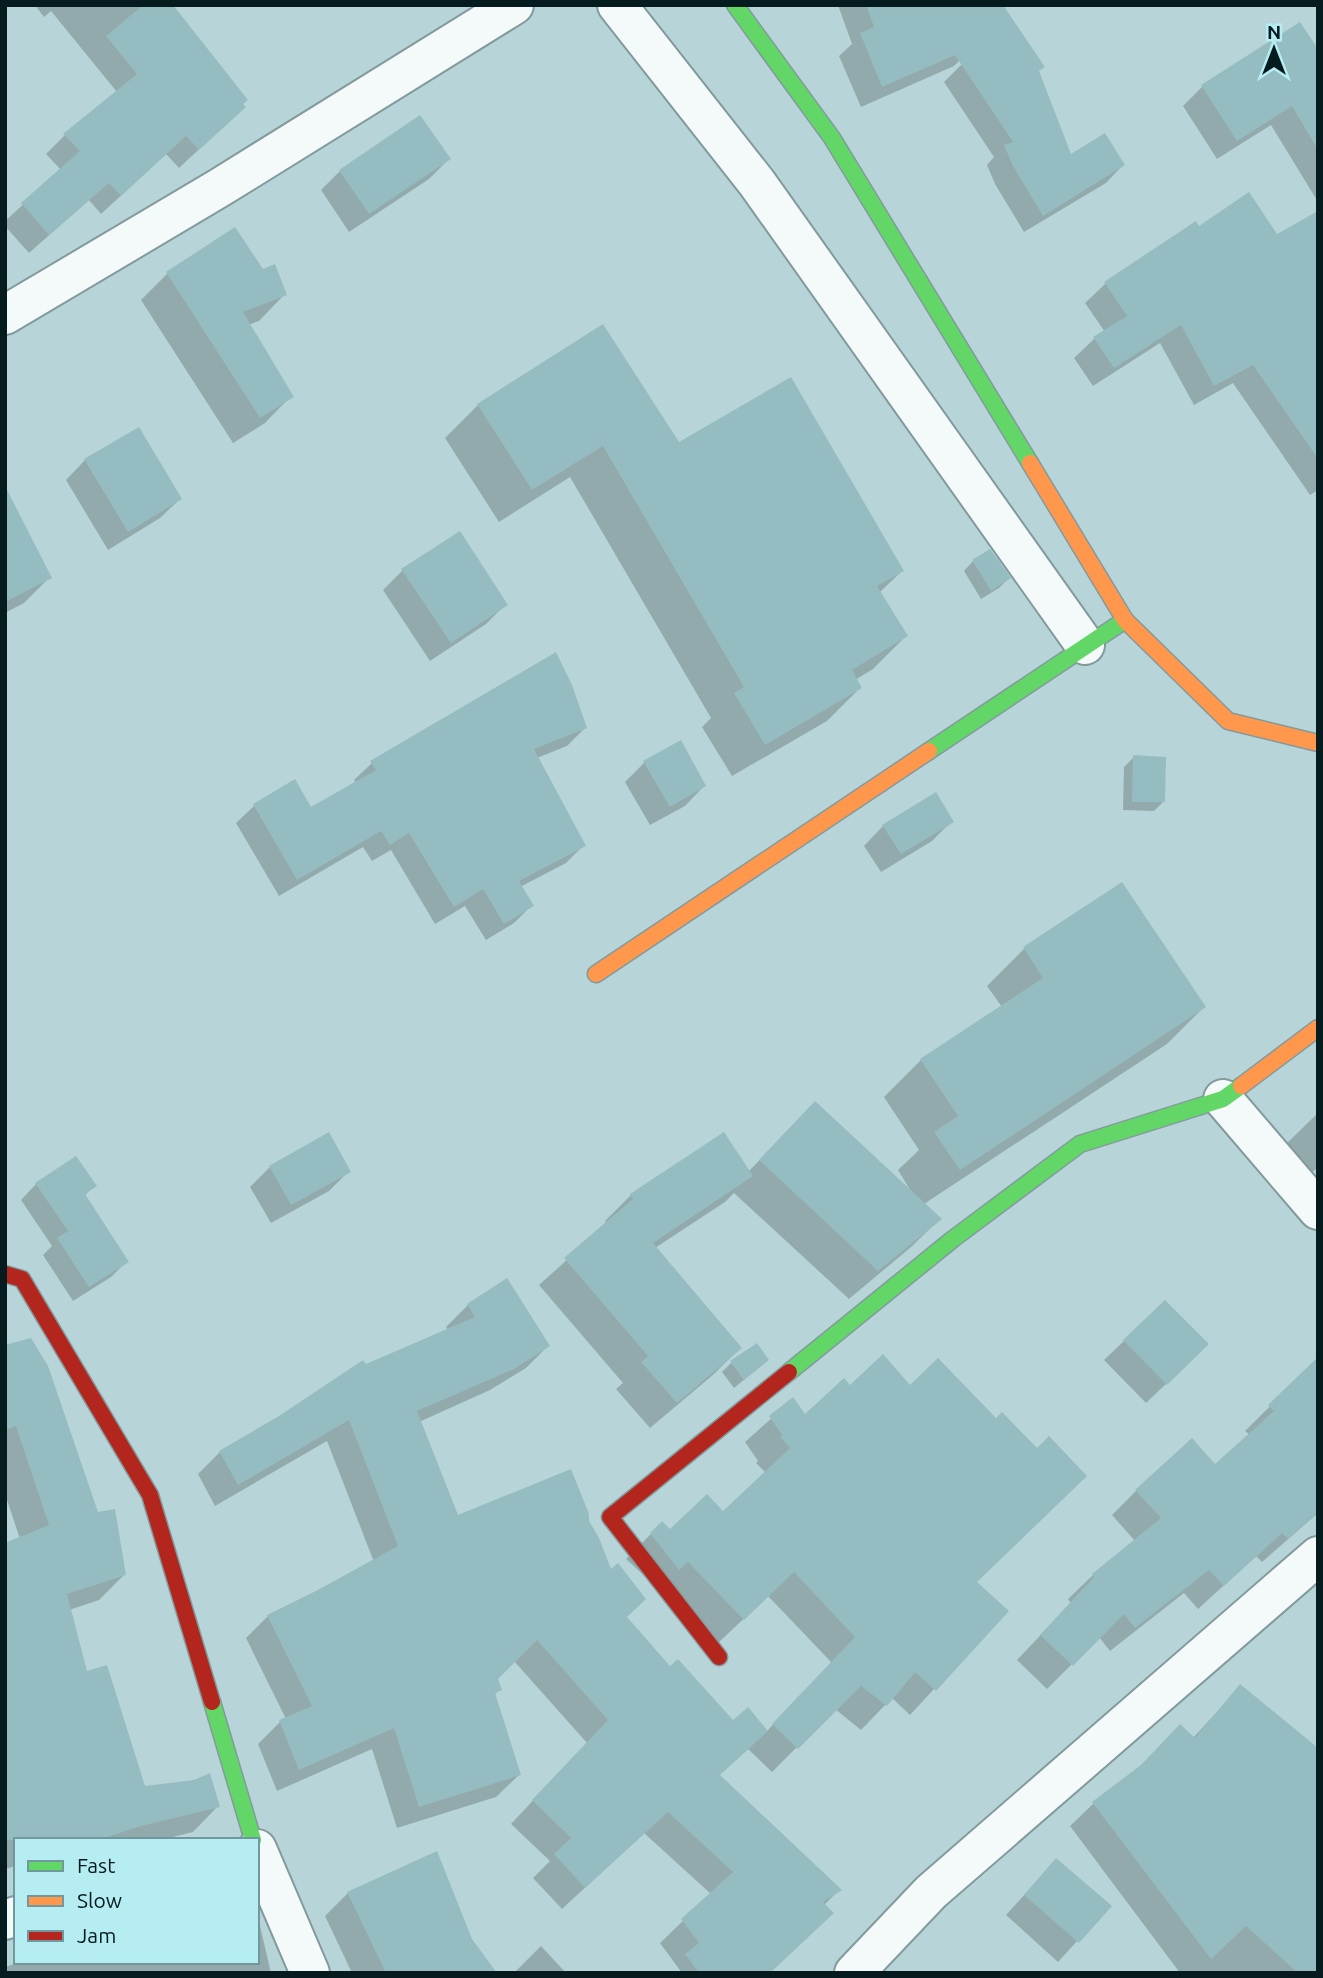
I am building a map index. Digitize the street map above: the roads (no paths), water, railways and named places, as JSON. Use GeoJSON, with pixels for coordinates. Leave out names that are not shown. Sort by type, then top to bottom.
{"type":"FeatureCollection","features":[{"type":"Feature","properties":{"kind":"street"},"geometry":{"type":"LineString","coordinates":[[5,315],[219,188],[514,5]]}},
{"type":"Feature","properties":{"kind":"street"},"geometry":{"type":"LineString","coordinates":[[617,5],[757,183],[1085,645]]}},
{"type":"Feature","properties":{"kind":"street"},"geometry":{"type":"LineString","coordinates":[[735,5],[832,138],[1125,620],[1228,721],[1318,743]]}},
{"type":"Feature","properties":{"kind":"street"},"geometry":{"type":"LineString","coordinates":[[596,974],[1125,620]]}},
{"type":"Feature","properties":{"kind":"street"},"geometry":{"type":"LineString","coordinates":[[719,1657],[610,1517],[953,1240],[1080,1144],[1223,1099],[1318,1028]]}},
{"type":"Feature","properties":{"kind":"street"},"geometry":{"type":"LineString","coordinates":[[1223,1099],[1318,1210]]}},
{"type":"Feature","properties":{"kind":"street"},"geometry":{"type":"LineString","coordinates":[[5,1275],[22,1279],[150,1495],[252,1838]]}},
{"type":"Feature","properties":{"kind":"street"},"geometry":{"type":"LineString","coordinates":[[854,1973],[931,1892],[1318,1556]]}},
{"type":"Feature","properties":{"kind":"street"},"geometry":{"type":"LineString","coordinates":[[259,1854],[310,1973]]}}]}
